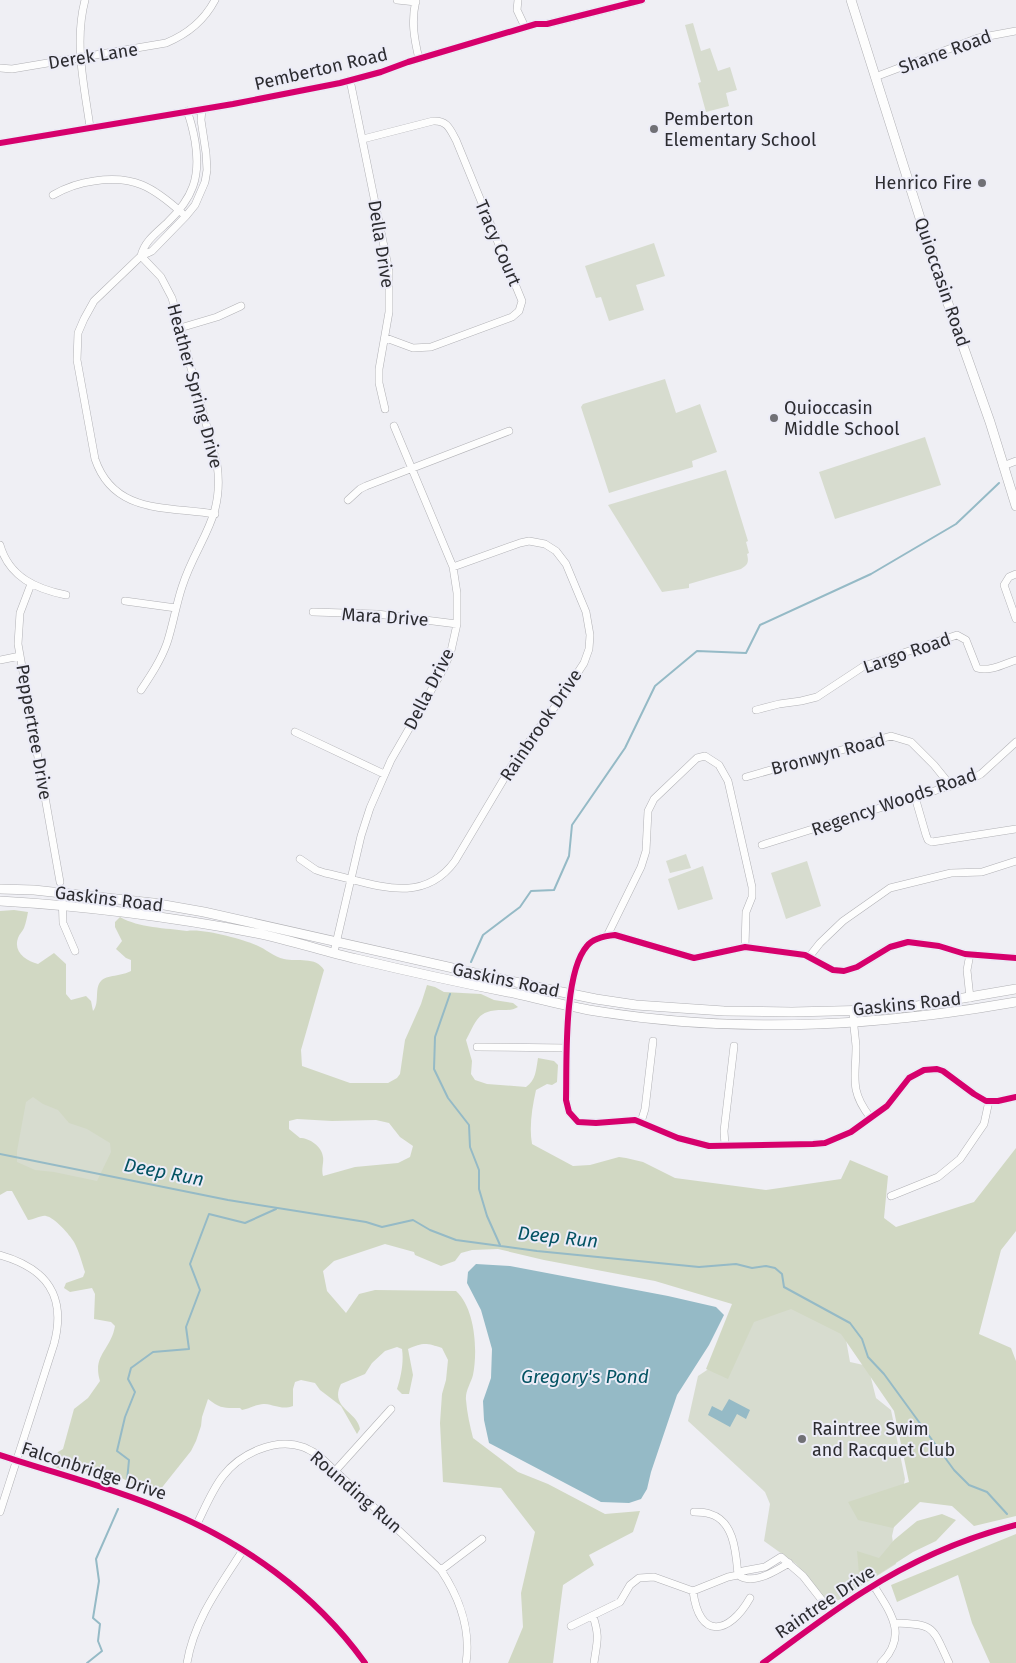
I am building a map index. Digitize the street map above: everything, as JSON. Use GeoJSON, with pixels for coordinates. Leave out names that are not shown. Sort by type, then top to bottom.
{"type":"FeatureCollection","features":[{"type":"Feature","properties":{"kind":"main road","name":"Quioccasin Road"},"geometry":{"type":"LineString","coordinates":[[851,0],[936,269],[982,397],[1003,466],[1014,489],[1016,506]]}},
{"type":"Feature","properties":{"kind":"main road","name":"Gaskins Road"},"geometry":{"type":"LineString","coordinates":[[0,888],[173,906],[231,917],[571,994],[612,1002],[672,1008],[767,1012],[852,1011],[911,1007],[1016,989]]}},
{"type":"Feature","properties":{"kind":"main road","name":"Gaskins Road"},"geometry":{"type":"LineString","coordinates":[[0,901],[143,914],[258,934],[372,962],[569,1005],[648,1018],[711,1023],[783,1025],[854,1022],[905,1019],[1016,1002]]}},
{"type":"Feature","properties":{"kind":"street"},"geometry":{"type":"LineString","coordinates":[[86,0],[81,21],[80,58],[90,127]]}},
{"type":"Feature","properties":{"kind":"street","name":"Derek Lane"},"geometry":{"type":"LineString","coordinates":[[0,68],[12,69],[159,45],[184,35],[194,28],[215,0]]}},
{"type":"Feature","properties":{"kind":"street"},"geometry":{"type":"LineString","coordinates":[[397,0],[416,1],[412,30],[419,59]]}},
{"type":"Feature","properties":{"kind":"street"},"geometry":{"type":"LineString","coordinates":[[518,0],[517,10],[525,27]]}},
{"type":"Feature","properties":{"kind":"street","name":"Pemberton Road"},"geometry":{"type":"LineString","coordinates":[[0,143],[298,92],[381,72],[536,24],[547,24],[642,0]]}},
{"type":"Feature","properties":{"kind":"street","name":"Shane Road"},"geometry":{"type":"LineString","coordinates":[[875,78],[978,38],[1016,31]]}},
{"type":"Feature","properties":{"kind":"street","name":"Della Drive"},"geometry":{"type":"LineString","coordinates":[[350,80],[389,271],[390,307],[386,338],[378,369],[385,409]]}},
{"type":"Feature","properties":{"kind":"street"},"geometry":{"type":"LineString","coordinates":[[202,109],[201,120],[207,170],[195,205],[152,251],[141,256],[94,301],[78,333],[77,360],[95,459],[101,474],[110,486],[120,495],[135,503],[215,514]]}},
{"type":"Feature","properties":{"kind":"street"},"geometry":{"type":"LineString","coordinates":[[141,256],[146,244],[179,210],[192,190],[197,164],[192,124],[187,111]]}},
{"type":"Feature","properties":{"kind":"street","name":"Tracy Court"},"geometry":{"type":"LineString","coordinates":[[363,140],[433,121],[446,124],[456,140],[522,301],[519,311],[512,317],[431,347],[413,348],[386,338]]}},
{"type":"Feature","properties":{"kind":"street"},"geometry":{"type":"LineString","coordinates":[[53,195],[70,186],[83,183],[110,179],[127,180],[154,190],[186,216]]}},
{"type":"Feature","properties":{"kind":"street","name":"Heather Spring Drive"},"geometry":{"type":"LineString","coordinates":[[141,256],[161,277],[167,288],[180,328],[217,464],[219,490],[215,514],[188,572],[167,644],[142,690]]}},
{"type":"Feature","properties":{"kind":"street"},"geometry":{"type":"LineString","coordinates":[[180,328],[217,317],[240,306]]}},
{"type":"Feature","properties":{"kind":"street","name":"Della Drive"},"geometry":{"type":"LineString","coordinates":[[334,952],[366,818],[384,774],[444,668],[451,651],[457,624],[458,593],[453,567],[394,426]]}},
{"type":"Feature","properties":{"kind":"street"},"geometry":{"type":"LineString","coordinates":[[348,500],[360,489],[509,431]]}},
{"type":"Feature","properties":{"kind":"street"},"geometry":{"type":"LineString","coordinates":[[1003,466],[1016,461]]}},
{"type":"Feature","properties":{"kind":"street","name":"Rainbrook Drive"},"geometry":{"type":"LineString","coordinates":[[300,859],[316,870],[402,889],[425,886],[445,874],[455,861],[514,762],[564,694],[586,657],[590,635],[588,619],[566,564],[552,548],[536,542],[520,543],[453,567]]}},
{"type":"Feature","properties":{"kind":"street"},"geometry":{"type":"LineString","coordinates":[[0,544],[9,564],[31,584],[66,595]]}},
{"type":"Feature","properties":{"kind":"street"},"geometry":{"type":"LineString","coordinates":[[1016,574],[1009,577],[1004,585],[1016,619]]}},
{"type":"Feature","properties":{"kind":"street","name":"Peppertree Drive"},"geometry":{"type":"LineString","coordinates":[[31,584],[23,601],[18,622],[18,636],[60,882]]}},
{"type":"Feature","properties":{"kind":"street"},"geometry":{"type":"LineString","coordinates":[[125,601],[176,608]]}},
{"type":"Feature","properties":{"kind":"street","name":"Mara Drive"},"geometry":{"type":"LineString","coordinates":[[313,612],[377,614],[457,624]]}},
{"type":"Feature","properties":{"kind":"street","name":"Largo Road"},"geometry":{"type":"LineString","coordinates":[[756,710],[816,697],[864,666],[957,635],[966,640],[977,668],[989,669],[1016,660]]}},
{"type":"Feature","properties":{"kind":"street"},"geometry":{"type":"LineString","coordinates":[[0,660],[20,656]]}},
{"type":"Feature","properties":{"kind":"street"},"geometry":{"type":"LineString","coordinates":[[295,732],[384,774]]}},
{"type":"Feature","properties":{"kind":"street","name":"Bronwyn Road"},"geometry":{"type":"LineString","coordinates":[[746,777],[891,736],[911,742],[952,786]]}},
{"type":"Feature","properties":{"kind":"street","name":"Regency Woods Road"},"geometry":{"type":"LineString","coordinates":[[762,845],[952,786],[981,774],[1016,742]]}},
{"type":"Feature","properties":{"kind":"street"},"geometry":{"type":"LineString","coordinates":[[607,936],[641,867],[646,851],[648,811],[654,799],[697,758],[705,756],[719,765],[728,781],[752,887],[752,897],[746,912],[745,947]]}},
{"type":"Feature","properties":{"kind":"street"},"geometry":{"type":"LineString","coordinates":[[915,797],[926,835],[928,840],[932,842],[1016,829]]}},
{"type":"Feature","properties":{"kind":"street"},"geometry":{"type":"LineString","coordinates":[[809,957],[820,942],[843,921],[890,888],[951,873],[982,872],[1016,862]]}},
{"type":"Feature","properties":{"kind":"street"},"geometry":{"type":"LineString","coordinates":[[62,894],[63,923],[75,951]]}},
{"type":"Feature","properties":{"kind":"street"},"geometry":{"type":"LineString","coordinates":[[1016,958],[970,954],[939,946],[901,943],[890,947],[864,964],[844,971],[828,969],[805,955],[745,947],[694,958],[615,935],[607,936],[593,941],[586,946],[579,960],[569,1005],[566,1048],[567,1108],[578,1122],[596,1124],[635,1120],[691,1142],[710,1146],[825,1142],[851,1132],[888,1106],[909,1078],[916,1072],[930,1068],[949,1074],[974,1094],[989,1101],[1016,1097]]}},
{"type":"Feature","properties":{"kind":"street"},"geometry":{"type":"LineString","coordinates":[[970,954],[967,970],[970,998]]}},
{"type":"Feature","properties":{"kind":"street"},"geometry":{"type":"LineString","coordinates":[[852,1011],[856,1047],[855,1087],[864,1109],[870,1117]]}},
{"type":"Feature","properties":{"kind":"street"},"geometry":{"type":"LineString","coordinates":[[641,1122],[645,1110],[653,1041]]}},
{"type":"Feature","properties":{"kind":"street"},"geometry":{"type":"LineString","coordinates":[[725,1146],[724,1131],[734,1046]]}},
{"type":"Feature","properties":{"kind":"street"},"geometry":{"type":"LineString","coordinates":[[477,1047],[566,1048]]}},
{"type":"Feature","properties":{"kind":"street"},"geometry":{"type":"LineString","coordinates":[[891,1196],[938,1177],[960,1159],[984,1124],[989,1101]]}},
{"type":"Feature","properties":{"kind":"street"},"geometry":{"type":"LineString","coordinates":[[0,1255],[26,1265],[45,1280],[54,1296],[58,1317],[58,1330],[54,1344],[0,1512]]}},
{"type":"Feature","properties":{"kind":"street"},"geometry":{"type":"LineString","coordinates":[[336,1470],[391,1410]]}},
{"type":"Feature","properties":{"kind":"street","name":"Rounding Run"},"geometry":{"type":"LineString","coordinates":[[197,1524],[222,1477],[239,1461],[259,1450],[278,1445],[303,1447],[317,1454],[442,1570],[454,1591],[462,1613],[467,1643],[466,1663]]}},
{"type":"Feature","properties":{"kind":"street","name":"Falconbridge Drive"},"geometry":{"type":"LineString","coordinates":[[0,1456],[137,1499],[221,1536],[277,1574],[310,1602],[339,1631],[365,1663]]}},
{"type":"Feature","properties":{"kind":"street"},"geometry":{"type":"LineString","coordinates":[[694,1512],[716,1516],[729,1531],[735,1547],[738,1575]]}},
{"type":"Feature","properties":{"kind":"street","name":"Raintree Drive"},"geometry":{"type":"LineString","coordinates":[[763,1663],[832,1613],[874,1586],[929,1556],[982,1535],[1016,1525]]}},
{"type":"Feature","properties":{"kind":"street"},"geometry":{"type":"LineString","coordinates":[[442,1570],[482,1539]]}},
{"type":"Feature","properties":{"kind":"street"},"geometry":{"type":"LineString","coordinates":[[187,1663],[192,1638],[200,1620],[243,1550]]}},
{"type":"Feature","properties":{"kind":"street"},"geometry":{"type":"LineString","coordinates":[[571,1626],[620,1602],[633,1582],[645,1576],[654,1577],[693,1591],[738,1575],[743,1571],[765,1567],[781,1556],[803,1576],[832,1613]]}},
{"type":"Feature","properties":{"kind":"street"},"geometry":{"type":"LineString","coordinates":[[738,1575],[744,1579],[763,1577],[789,1563]]}},
{"type":"Feature","properties":{"kind":"street"},"geometry":{"type":"LineString","coordinates":[[874,1586],[894,1623],[896,1634],[886,1658],[881,1663]]}},
{"type":"Feature","properties":{"kind":"street"},"geometry":{"type":"LineString","coordinates":[[693,1591],[694,1602],[701,1618],[707,1625],[713,1628],[738,1616],[750,1598]]}},
{"type":"Feature","properties":{"kind":"street"},"geometry":{"type":"LineString","coordinates":[[593,1616],[599,1640],[594,1663]]}},
{"type":"Feature","properties":{"kind":"street"},"geometry":{"type":"LineString","coordinates":[[894,1623],[915,1623],[926,1626],[936,1636],[949,1663]]}},
{"type":"Feature","properties":{"kind":"shaded area"},"geometry":{"type":"Polygon","coordinates":[[[693,23],[701,51],[710,48],[718,71],[730,67],[737,90],[726,93],[729,106],[706,112],[698,83],[701,82],[685,25],[693,23]]]}},
{"type":"Feature","properties":{"kind":"shaded area"},"geometry":{"type":"Polygon","coordinates":[[[654,243],[665,276],[636,285],[644,310],[609,321],[601,297],[596,298],[585,266],[654,243]]]}},
{"type":"Feature","properties":{"kind":"shaded area"},"geometry":{"type":"Polygon","coordinates":[[[665,379],[676,413],[700,404],[717,452],[692,461],[693,467],[609,493],[581,407],[583,404],[665,379]]]}},
{"type":"Feature","properties":{"kind":"shaded area"},"geometry":{"type":"Polygon","coordinates":[[[925,437],[941,485],[835,519],[819,472],[925,437]]]}},
{"type":"Feature","properties":{"kind":"shaded area"},"geometry":{"type":"Polygon","coordinates":[[[726,470],[748,541],[746,542],[749,553],[747,554],[747,563],[741,569],[689,584],[689,588],[662,592],[608,505],[726,470]]]}},
{"type":"Feature","properties":{"kind":"shaded area"},"geometry":{"type":"Polygon","coordinates":[[[686,854],[691,868],[670,873],[666,861],[686,854]]]}},
{"type":"Feature","properties":{"kind":"shaded area"},"geometry":{"type":"Polygon","coordinates":[[[807,861],[821,906],[786,919],[771,873],[807,861]]]}},
{"type":"Feature","properties":{"kind":"shaded area"},"geometry":{"type":"Polygon","coordinates":[[[703,866],[713,899],[678,910],[668,879],[703,866]]]}},
{"type":"Feature","properties":{"kind":"shaded area"},"geometry":{"type":"Polygon","coordinates":[[[0,1054],[203,1196],[13,1174],[0,1054]]]}},
{"type":"Feature","properties":{"kind":"shaded area","name":"Raintree Swim and Racquet Club"},"geometry":{"type":"Polygon","coordinates":[[[795,1304],[845,1334],[850,1362],[868,1366],[876,1398],[891,1410],[905,1479],[892,1536],[896,1564],[834,1603],[828,1602],[796,1564],[764,1541],[770,1504],[765,1492],[688,1421],[698,1376],[722,1360],[742,1306],[795,1304]]]}},
{"type":"Feature","properties":{"kind":"green space"},"geometry":{"type":"Polygon","coordinates":[[[0,911],[28,912],[24,928],[18,938],[17,948],[19,952],[29,961],[38,964],[54,953],[66,964],[66,994],[71,1000],[86,996],[91,1001],[93,1011],[101,981],[131,971],[131,960],[116,949],[122,941],[115,927],[115,922],[120,917],[127,921],[153,927],[187,931],[194,930],[222,935],[256,945],[280,958],[306,960],[316,963],[324,970],[301,1050],[302,1066],[350,1083],[388,1083],[397,1078],[400,1074],[405,1040],[427,985],[444,992],[481,994],[494,1000],[513,1003],[518,1007],[511,1010],[488,1012],[476,1021],[466,1040],[472,1061],[471,1074],[475,1080],[487,1084],[526,1087],[534,1078],[538,1058],[554,1061],[558,1065],[557,1082],[552,1085],[547,1084],[536,1090],[531,1117],[532,1144],[573,1166],[590,1165],[619,1157],[643,1162],[675,1178],[766,1190],[841,1179],[850,1160],[888,1176],[884,1218],[896,1227],[974,1202],[1016,1148],[1016,1231],[1001,1250],[979,1334],[1011,1348],[1016,1361],[1016,1516],[974,1526],[952,1506],[920,1502],[893,1528],[858,1520],[848,1502],[909,1482],[894,1411],[841,1334],[791,1309],[754,1322],[728,1379],[706,1369],[732,1304],[655,1281],[544,1260],[498,1249],[472,1250],[461,1253],[455,1261],[441,1266],[415,1255],[414,1252],[385,1244],[334,1261],[323,1271],[327,1291],[346,1313],[359,1294],[375,1290],[456,1291],[467,1308],[474,1330],[475,1354],[473,1375],[466,1397],[473,1438],[518,1472],[548,1484],[605,1514],[640,1511],[633,1532],[589,1555],[594,1565],[563,1585],[553,1663],[508,1663],[523,1627],[521,1593],[535,1532],[501,1488],[443,1482],[440,1423],[442,1394],[446,1380],[448,1360],[442,1348],[425,1344],[408,1349],[413,1375],[409,1394],[402,1394],[397,1389],[403,1359],[402,1349],[397,1347],[385,1351],[372,1363],[365,1374],[341,1384],[338,1399],[358,1423],[360,1429],[357,1434],[341,1406],[320,1390],[315,1383],[301,1380],[295,1382],[293,1406],[289,1407],[263,1404],[242,1410],[240,1408],[226,1408],[216,1405],[208,1399],[201,1426],[191,1451],[160,1490],[135,1485],[110,1472],[94,1473],[60,1469],[52,1466],[58,1452],[63,1449],[74,1409],[88,1398],[100,1381],[98,1365],[115,1326],[111,1322],[94,1319],[95,1294],[92,1288],[70,1292],[64,1288],[66,1283],[83,1277],[85,1272],[76,1246],[65,1231],[46,1216],[28,1220],[12,1191],[7,1191],[0,1195],[0,911]],[[33,1097],[26,1102],[17,1151],[17,1162],[35,1170],[97,1181],[111,1152],[110,1143],[87,1129],[69,1123],[58,1110],[43,1104],[33,1097]],[[297,1119],[289,1121],[289,1129],[300,1138],[314,1143],[320,1149],[323,1157],[323,1176],[355,1167],[398,1163],[410,1157],[413,1146],[400,1137],[389,1123],[376,1120],[332,1121],[297,1119]]]}},
{"type":"Feature","properties":{"kind":"green space"},"geometry":{"type":"Polygon","coordinates":[[[942,1514],[956,1520],[936,1541],[913,1552],[860,1586],[857,1551],[879,1558],[894,1540],[917,1521],[942,1514]]]}},
{"type":"Feature","properties":{"kind":"green space"},"geometry":{"type":"Polygon","coordinates":[[[1016,1534],[1016,1663],[990,1663],[972,1623],[958,1575],[897,1602],[891,1585],[1016,1534]]]}},
{"type":"Feature","properties":{"kind":"water","name":"Gregory's Pond"},"geometry":{"type":"Polygon","coordinates":[[[476,1264],[510,1266],[668,1296],[716,1307],[724,1315],[709,1345],[677,1395],[647,1489],[641,1499],[629,1503],[601,1502],[489,1443],[484,1420],[483,1401],[491,1378],[492,1349],[481,1310],[467,1283],[468,1272],[476,1264]]]}},
{"type":"Feature","properties":{"kind":"water"},"geometry":{"type":"Polygon","coordinates":[[[729,1399],[750,1410],[746,1419],[737,1414],[730,1427],[708,1415],[712,1406],[722,1411],[729,1399]]]}},
{"type":"Feature","properties":{"kind":"waterway"},"geometry":{"type":"LineString","coordinates":[[471,962],[483,935],[520,907],[531,891],[554,890],[569,856],[572,825],[625,748],[655,686],[697,651],[746,653],[760,625],[871,574],[956,524],[999,483]]}},
{"type":"Feature","properties":{"kind":"waterway"},"geometry":{"type":"LineString","coordinates":[[450,994],[435,1037],[434,1069],[448,1098],[469,1125],[470,1147],[479,1170],[479,1189],[487,1216],[500,1245]]}},
{"type":"Feature","properties":{"kind":"waterway","name":"Deep Run"},"geometry":{"type":"LineString","coordinates":[[0,1154],[228,1200],[366,1222],[382,1227],[413,1220],[430,1230],[456,1240],[537,1251],[699,1267],[736,1264],[752,1268],[766,1266],[775,1268],[782,1274],[784,1287],[850,1323],[862,1339],[868,1357],[884,1374],[954,1470],[969,1485],[987,1492],[1007,1514]]}},
{"type":"Feature","properties":{"kind":"waterway"},"geometry":{"type":"LineString","coordinates":[[127,1481],[129,1460],[117,1451],[125,1417],[135,1392],[128,1379],[131,1368],[153,1352],[189,1349],[186,1327],[200,1290],[190,1264],[209,1214],[245,1223],[276,1209]]}},
{"type":"Feature","properties":{"kind":"waterway"},"geometry":{"type":"LineString","coordinates":[[87,1663],[102,1651],[98,1641],[100,1624],[93,1618],[99,1581],[96,1559],[118,1509]]}},
{"type":"Feature","properties":{"kind":"cycle path"},"geometry":{"type":"LineString","coordinates":[[0,143],[233,104],[340,83],[536,24],[547,24],[642,0]]}},
{"type":"Feature","properties":{"kind":"cycle path"},"geometry":{"type":"LineString","coordinates":[[1016,958],[965,954],[939,946],[908,942],[890,947],[857,967],[844,971],[833,970],[805,955],[745,947],[694,958],[615,935],[600,938],[592,941],[587,946],[579,959],[574,976],[568,1020],[566,1100],[569,1112],[578,1122],[596,1123],[635,1120],[678,1138],[709,1146],[825,1143],[851,1132],[887,1106],[909,1078],[924,1070],[937,1069],[943,1071],[986,1101],[998,1101],[1016,1097]]}},
{"type":"Feature","properties":{"kind":"cycle path"},"geometry":{"type":"LineString","coordinates":[[0,1455],[142,1501],[192,1522],[220,1537],[248,1553],[300,1592],[345,1638],[365,1663]]}},
{"type":"Feature","properties":{"kind":"cycle path"},"geometry":{"type":"LineString","coordinates":[[763,1663],[837,1609],[899,1571],[956,1544],[1016,1525]]}},
{"type":"Feature","properties":{"kind":"place","name":"Pemberton Elementary School"},"geometry":{"type":"Point","coordinates":[654,129]}},
{"type":"Feature","properties":{"kind":"place","name":"Henrico Fire"},"geometry":{"type":"Point","coordinates":[982,183]}},
{"type":"Feature","properties":{"kind":"place","name":"Quioccasin Middle School"},"geometry":{"type":"Point","coordinates":[774,418]}},
{"type":"Feature","properties":{"kind":"place","name":"Raintree Swim and Racquet Club"},"geometry":{"type":"Point","coordinates":[802,1439]}}]}
